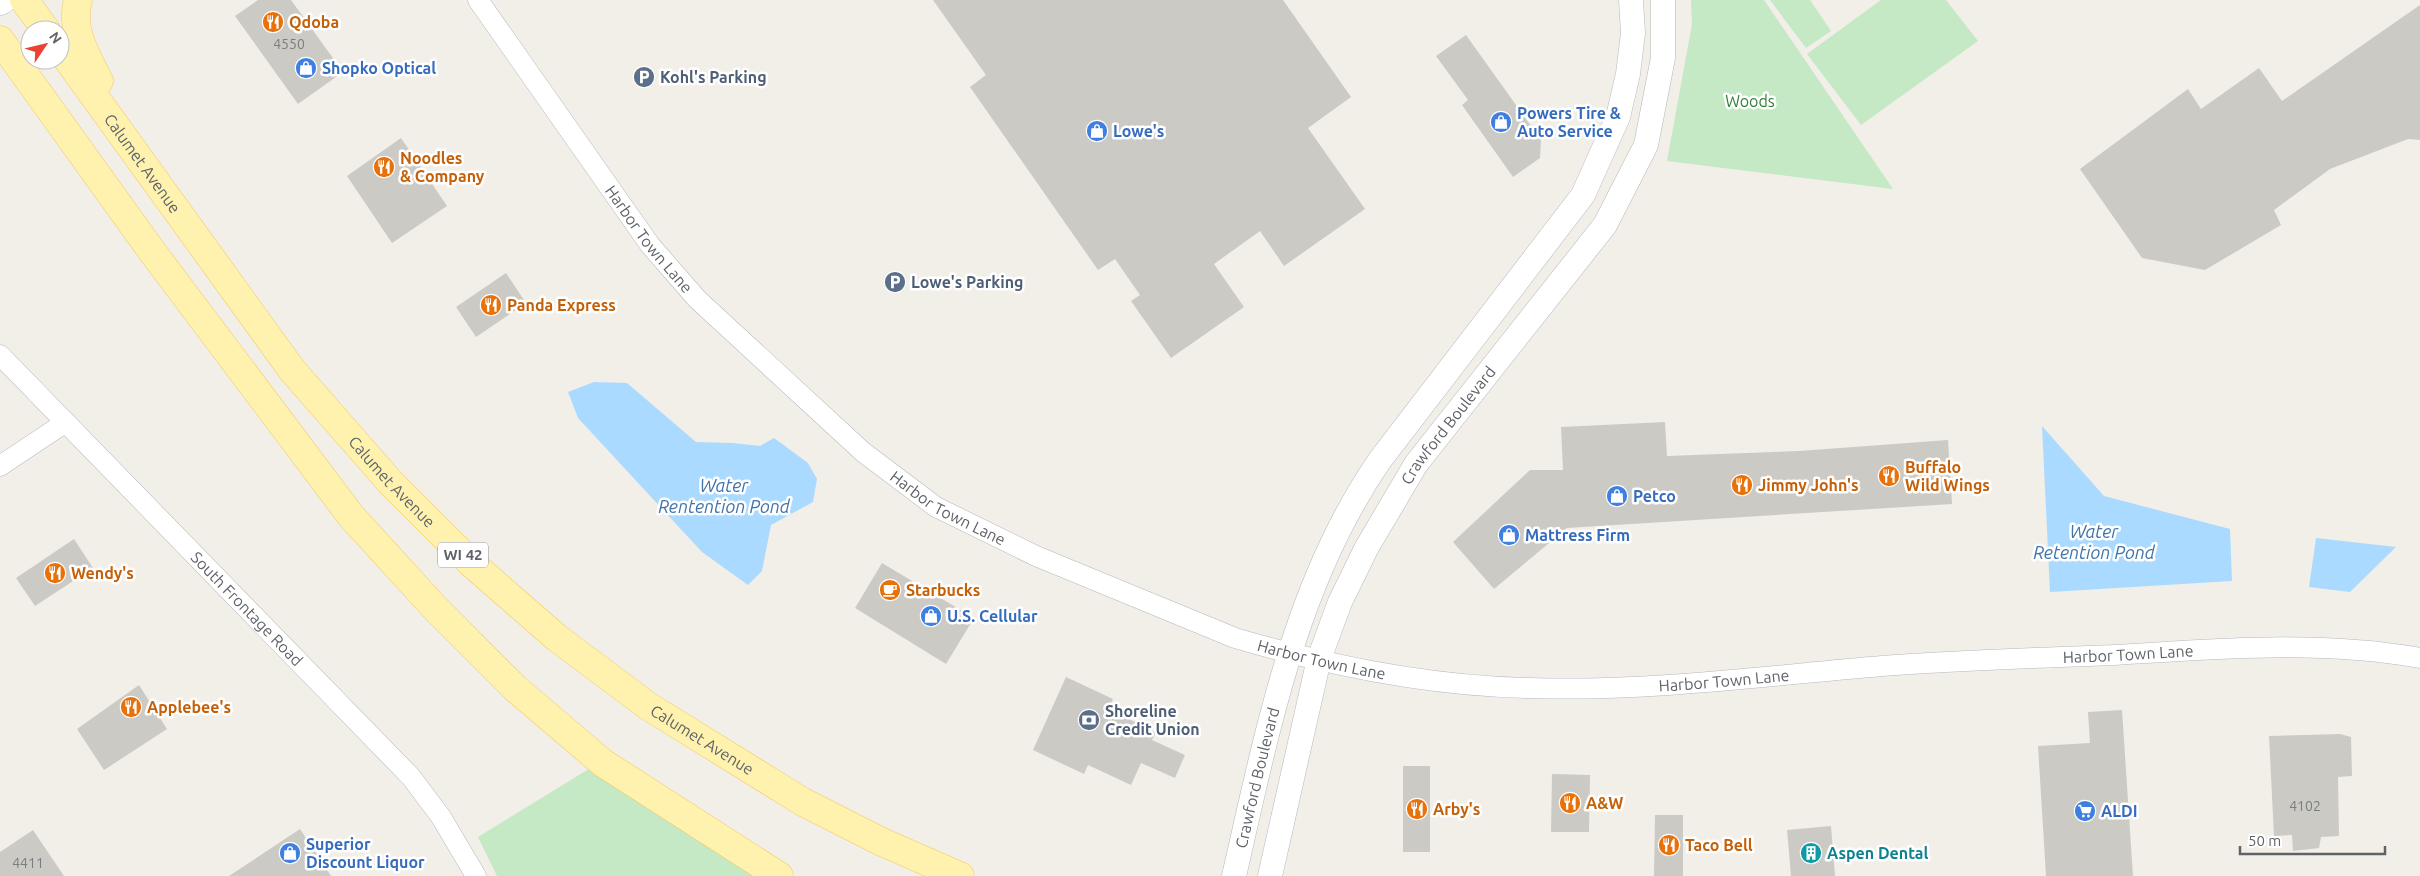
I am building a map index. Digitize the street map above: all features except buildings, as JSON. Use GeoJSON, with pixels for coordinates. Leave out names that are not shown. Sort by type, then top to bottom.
{"type":"FeatureCollection","features":[{"type":"Feature","properties":{"kind":"main road"},"geometry":{"type":"LineString","coordinates":[[24,0],[39,20]]}},
{"type":"Feature","properties":{"kind":"main road"},"geometry":{"type":"LineString","coordinates":[[78,0],[75,24],[81,43],[139,158]]}},
{"type":"Feature","properties":{"kind":"main road"},"geometry":{"type":"LineString","coordinates":[[0,40],[151,250],[357,524],[436,609],[516,689],[603,763],[779,876]]}},
{"type":"Feature","properties":{"kind":"main road","name":"Calumet Avenue"},"geometry":{"type":"LineString","coordinates":[[70,63],[292,370],[391,483],[471,563],[557,638],[648,706],[803,802],[882,842],[960,876]]}},
{"type":"Feature","properties":{"kind":"main road"},"geometry":{"type":"LineString","coordinates":[[754,861],[799,876]]}},
{"type":"Feature","properties":{"kind":"street","name":"Harbor Town Lane"},"geometry":{"type":"LineString","coordinates":[[478,0],[650,244],[697,299],[863,452],[936,507],[1036,556],[1235,638],[1368,671],[1442,682],[1508,688],[1573,689],[1730,681],[1883,666],[2291,646],[2370,650],[2420,658]]}},
{"type":"Feature","properties":{"kind":"street","name":"Crawford Boulevard"},"geometry":{"type":"LineString","coordinates":[[1234,876],[1265,743],[1291,652],[1320,567],[1363,486],[1399,434],[1584,194],[1618,117],[1628,74],[1633,33],[1632,0]]}},
{"type":"Feature","properties":{"kind":"street","name":"Crawford Boulevard"},"geometry":{"type":"LineString","coordinates":[[1270,876],[1319,659],[1356,568],[1416,464],[1605,225],[1646,145],[1663,58],[1664,0]]}},
{"type":"Feature","properties":{"kind":"street","name":"South Frontage Road"},"geometry":{"type":"LineString","coordinates":[[0,355],[411,778],[441,817],[476,876]]}},
{"type":"Feature","properties":{"kind":"street"},"geometry":{"type":"LineString","coordinates":[[0,466],[66,422]]}},
{"type":"Feature","properties":{"kind":"green space","name":"Woods"},"geometry":{"type":"Polygon","coordinates":[[[1691,0],[1764,0],[1893,189],[1667,161],[1692,24],[1691,0]]]}},
{"type":"Feature","properties":{"kind":"green space"},"geometry":{"type":"Polygon","coordinates":[[[1770,0],[1810,0],[1831,31],[1806,48],[1770,0]]]}},
{"type":"Feature","properties":{"kind":"green space"},"geometry":{"type":"Polygon","coordinates":[[[1881,0],[1946,0],[1978,41],[1861,125],[1807,54],[1881,0]]]}},
{"type":"Feature","properties":{"kind":"green space"},"geometry":{"type":"Polygon","coordinates":[[[592,767],[759,876],[497,876],[478,837],[592,767]]]}},
{"type":"Feature","properties":{"kind":"water","name":"Water Rentention Pond"},"geometry":{"type":"Polygon","coordinates":[[[594,382],[627,383],[696,442],[760,446],[774,438],[808,463],[817,479],[813,502],[771,525],[762,571],[748,585],[702,552],[578,418],[568,392],[594,382]]]}},
{"type":"Feature","properties":{"kind":"water","name":"Water Retention Pond"},"geometry":{"type":"Polygon","coordinates":[[[2042,426],[2104,496],[2230,529],[2232,581],[2050,592],[2042,426]]]}},
{"type":"Feature","properties":{"kind":"water"},"geometry":{"type":"Polygon","coordinates":[[[2316,538],[2396,547],[2350,592],[2309,587],[2316,538]]]}},
{"type":"Feature","properties":{"kind":"place","name":"Qdoba"},"geometry":{"type":"Point","coordinates":[273,22]}},
{"type":"Feature","properties":{"kind":"place","name":"Shopko Optical"},"geometry":{"type":"Point","coordinates":[306,68]}},
{"type":"Feature","properties":{"kind":"place","name":"Kohl's Parking"},"geometry":{"type":"Point","coordinates":[644,77]}},
{"type":"Feature","properties":{"kind":"place","name":"Powers Tire & Auto Service"},"geometry":{"type":"Point","coordinates":[1501,122]}},
{"type":"Feature","properties":{"kind":"place","name":"Lowe's"},"geometry":{"type":"Point","coordinates":[1097,131]}},
{"type":"Feature","properties":{"kind":"place","name":"Noodles & Company"},"geometry":{"type":"Point","coordinates":[384,167]}},
{"type":"Feature","properties":{"kind":"place","name":"Lowe's Parking"},"geometry":{"type":"Point","coordinates":[895,282]}},
{"type":"Feature","properties":{"kind":"place","name":"Panda Express"},"geometry":{"type":"Point","coordinates":[491,305]}},
{"type":"Feature","properties":{"kind":"place","name":"Buffalo Wild Wings"},"geometry":{"type":"Point","coordinates":[1889,476]}},
{"type":"Feature","properties":{"kind":"place","name":"Jimmy John's"},"geometry":{"type":"Point","coordinates":[1742,485]}},
{"type":"Feature","properties":{"kind":"place","name":"Petco"},"geometry":{"type":"Point","coordinates":[1617,496]}},
{"type":"Feature","properties":{"kind":"place","name":"Mattress Firm"},"geometry":{"type":"Point","coordinates":[1509,535]}},
{"type":"Feature","properties":{"kind":"place","name":"Wendy's"},"geometry":{"type":"Point","coordinates":[55,573]}},
{"type":"Feature","properties":{"kind":"place","name":"Starbucks"},"geometry":{"type":"Point","coordinates":[890,590]}},
{"type":"Feature","properties":{"kind":"place","name":"U.S. Cellular"},"geometry":{"type":"Point","coordinates":[931,616]}},
{"type":"Feature","properties":{"kind":"place","name":"Applebee's"},"geometry":{"type":"Point","coordinates":[131,707]}},
{"type":"Feature","properties":{"kind":"place","name":"Shoreline Credit Union"},"geometry":{"type":"Point","coordinates":[1089,720]}},
{"type":"Feature","properties":{"kind":"place","name":"A&W"},"geometry":{"type":"Point","coordinates":[1570,803]}},
{"type":"Feature","properties":{"kind":"place","name":"Arby's"},"geometry":{"type":"Point","coordinates":[1417,809]}},
{"type":"Feature","properties":{"kind":"place","name":"ALDI"},"geometry":{"type":"Point","coordinates":[2085,811]}},
{"type":"Feature","properties":{"kind":"place","name":"Taco Bell"},"geometry":{"type":"Point","coordinates":[1669,845]}},
{"type":"Feature","properties":{"kind":"place","name":"Superior Discount Liquor"},"geometry":{"type":"Point","coordinates":[290,853]}},
{"type":"Feature","properties":{"kind":"place","name":"Aspen Dental"},"geometry":{"type":"Point","coordinates":[1811,853]}}]}
